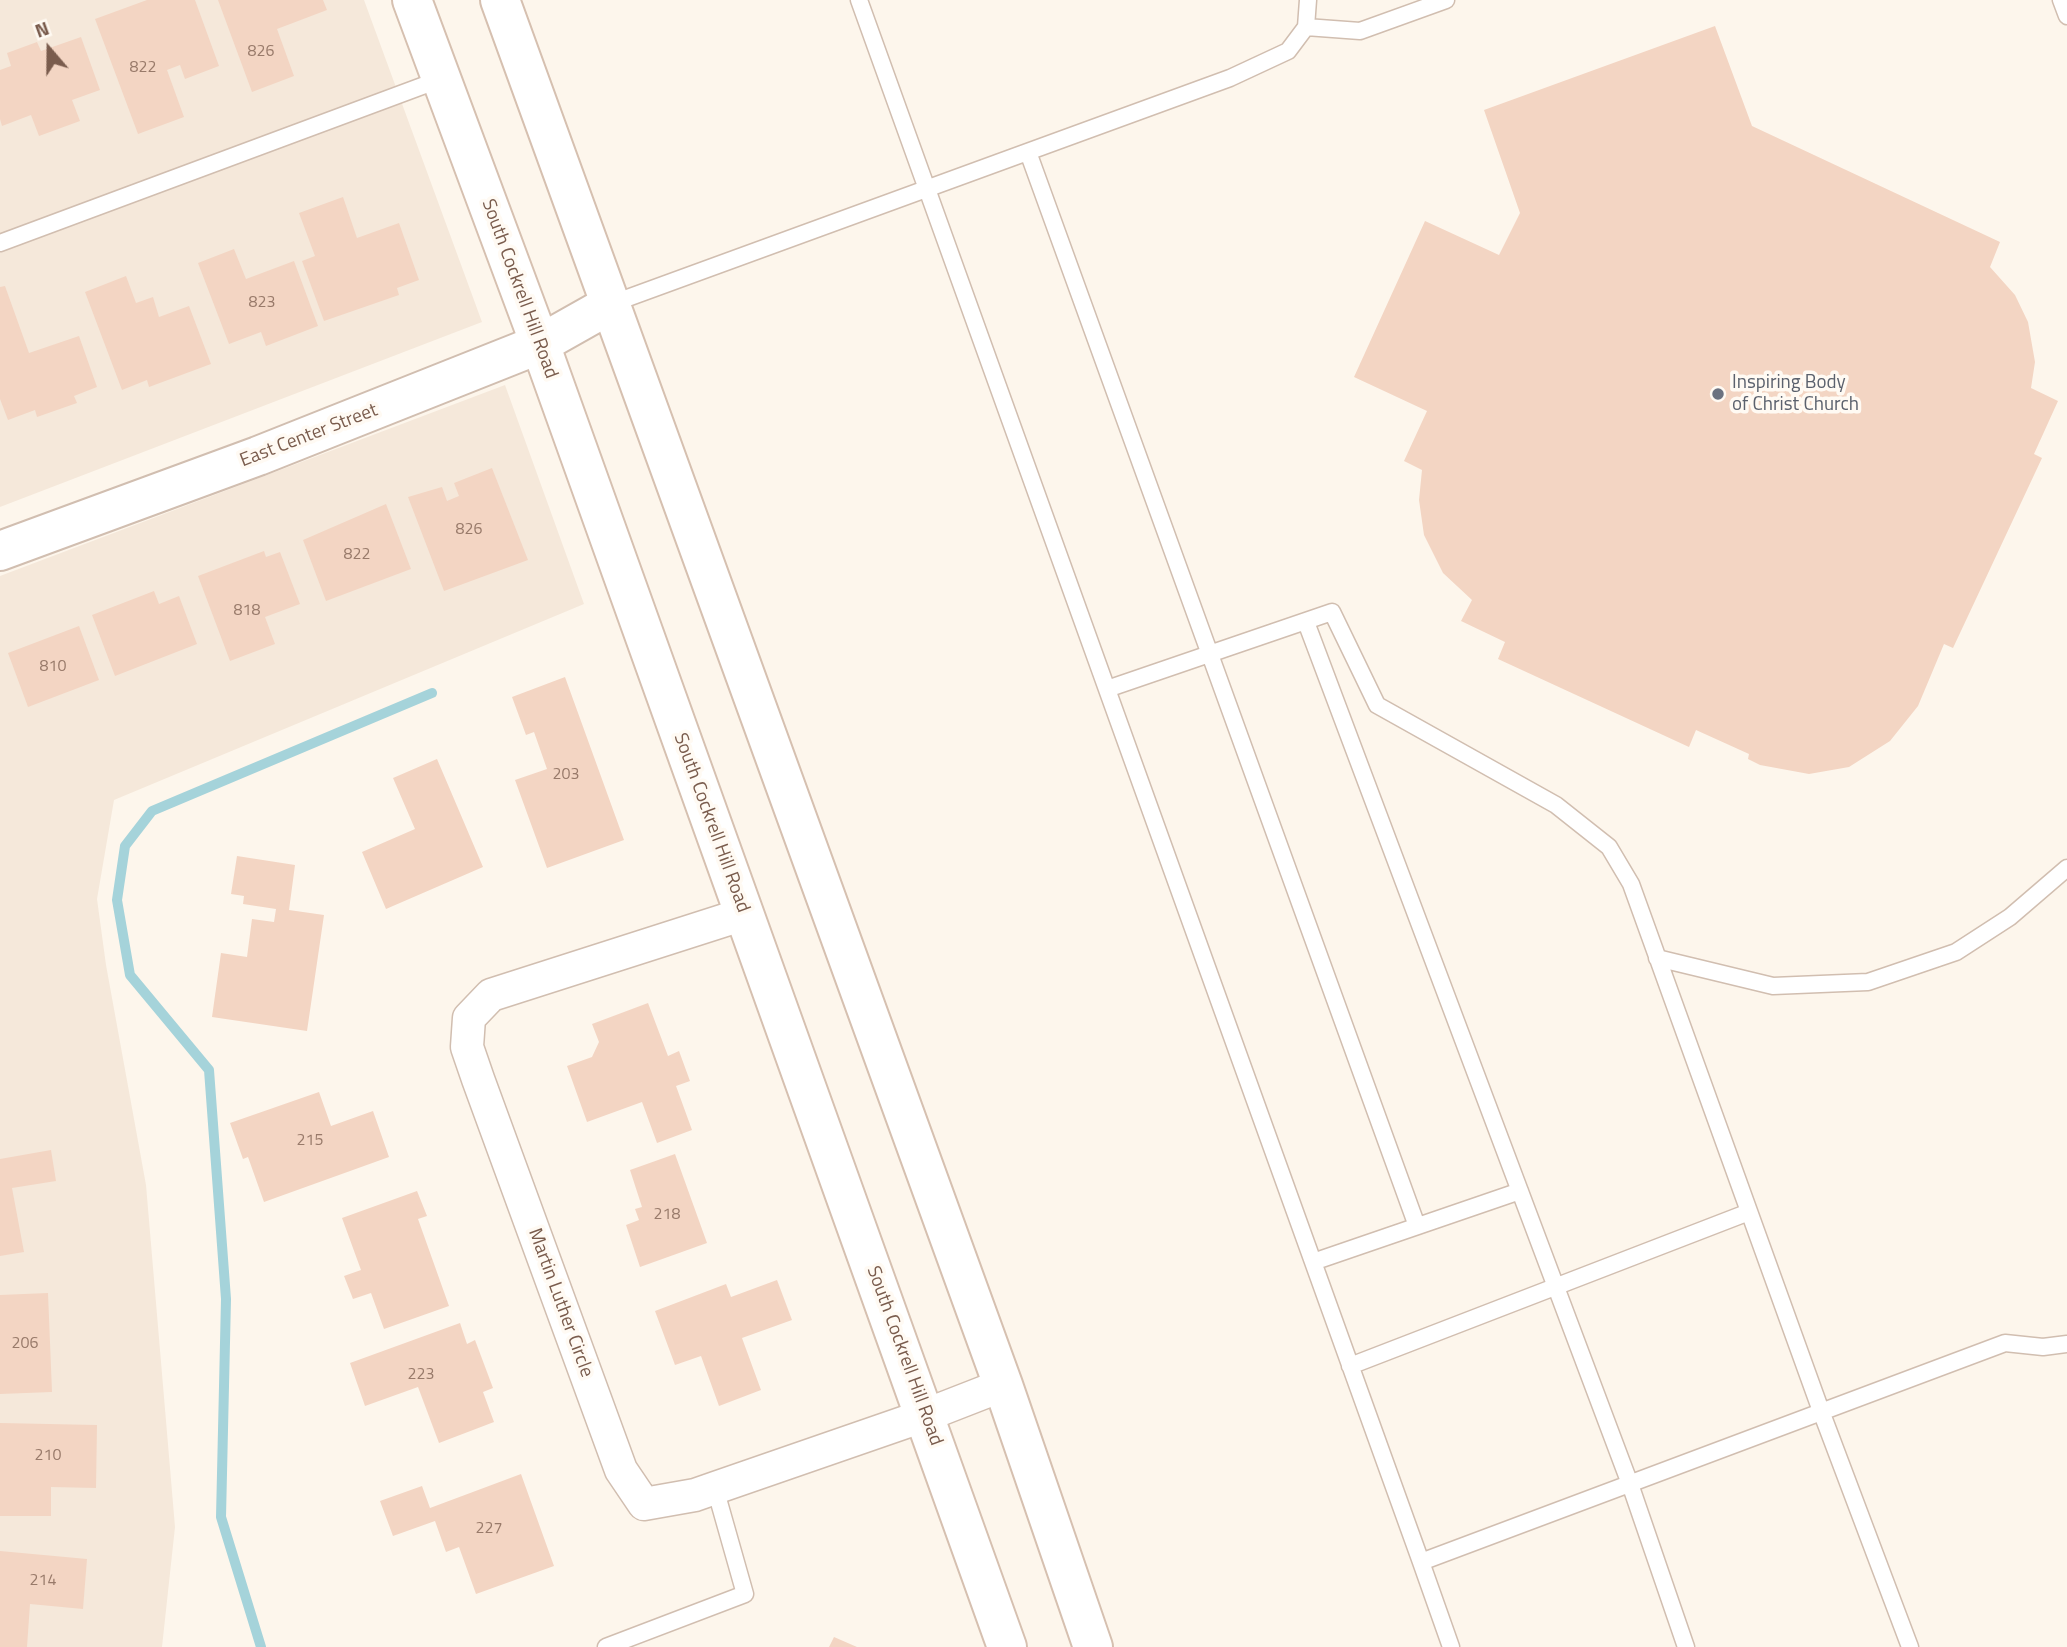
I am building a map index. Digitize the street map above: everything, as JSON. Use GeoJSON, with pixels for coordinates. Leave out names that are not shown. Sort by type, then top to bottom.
{"type":"FeatureCollection","features":[{"type":"Feature","properties":{"kind":"main road","name":"South Cockrell Hill Road"},"geometry":{"type":"LineString","coordinates":[[412,0],[540,344],[1007,1647]]}},
{"type":"Feature","properties":{"kind":"main road"},"geometry":{"type":"LineString","coordinates":[[500,0],[1003,1385],[1093,1647]]}},
{"type":"Feature","properties":{"kind":"main road","name":"East Center Street"},"geometry":{"type":"LineString","coordinates":[[0,551],[258,456],[540,344],[611,304]]}},
{"type":"Feature","properties":{"kind":"street","name":"Martin Luther Circle"},"geometry":{"type":"LineString","coordinates":[[744,914],[491,995],[469,1018],[467,1047],[621,1470],[644,1504],[695,1495],[926,1415],[1003,1385]]}},
{"type":"Feature","properties":{"kind":"lane"},"geometry":{"type":"LineString","coordinates":[[859,0],[1451,1647]]}},
{"type":"Feature","properties":{"kind":"lane"},"geometry":{"type":"LineString","coordinates":[[611,304],[1230,78],[1288,51],[1306,27],[1308,0]]}},
{"type":"Feature","properties":{"kind":"lane"},"geometry":{"type":"LineString","coordinates":[[1306,27],[1360,31],[1446,0]]}},
{"type":"Feature","properties":{"kind":"lane"},"geometry":{"type":"LineString","coordinates":[[2061,0],[2067,16]]}},
{"type":"Feature","properties":{"kind":"lane"},"geometry":{"type":"LineString","coordinates":[[0,243],[441,79]]}},
{"type":"Feature","properties":{"kind":"lane"},"geometry":{"type":"LineString","coordinates":[[1028,152],[1417,1226]]}},
{"type":"Feature","properties":{"kind":"lane"},"geometry":{"type":"LineString","coordinates":[[1107,689],[1332,612],[1377,705],[1556,805],[1609,847],[1631,884],[1821,1411],[1910,1647]]}},
{"type":"Feature","properties":{"kind":"lane"},"geometry":{"type":"LineString","coordinates":[[1306,622],[1630,1483],[1686,1647]]}},
{"type":"Feature","properties":{"kind":"lane"},"geometry":{"type":"LineString","coordinates":[[1657,958],[1773,986],[1868,982],[1956,952],[2010,917],[2067,868]]}},
{"type":"Feature","properties":{"kind":"lane"},"geometry":{"type":"LineString","coordinates":[[1313,1262],[1520,1191]]}},
{"type":"Feature","properties":{"kind":"lane"},"geometry":{"type":"LineString","coordinates":[[1350,1366],[1749,1212]]}},
{"type":"Feature","properties":{"kind":"lane"},"geometry":{"type":"LineString","coordinates":[[1420,1563],[2005,1343],[2043,1347],[2067,1344]]}},
{"type":"Feature","properties":{"kind":"lane"},"geometry":{"type":"LineString","coordinates":[[606,1647],[745,1594],[715,1488]]}},
{"type":"Feature","properties":{"kind":"shaded area"},"geometry":{"type":"Polygon","coordinates":[[[0,0],[364,0],[482,322],[0,507],[0,0]]]}},
{"type":"Feature","properties":{"kind":"shaded area"},"geometry":{"type":"Polygon","coordinates":[[[505,385],[584,604],[114,800],[97,899],[106,965],[146,1185],[175,1527],[162,1647],[0,1647],[0,576],[505,385]]]}},
{"type":"Feature","properties":{"kind":"building"},"geometry":{"type":"Polygon","coordinates":[[[147,0],[195,0],[219,66],[185,79],[180,65],[167,70],[184,117],[138,134],[95,19],[147,0]]]}},
{"type":"Feature","properties":{"kind":"building"},"geometry":{"type":"Polygon","coordinates":[[[218,0],[323,0],[327,10],[277,29],[294,76],[252,92],[218,0]]]}},
{"type":"Feature","properties":{"kind":"building","name":"Inspiring Body of Christ Church"},"geometry":{"type":"Polygon","coordinates":[[[1715,26],[1752,126],[2000,242],[1990,267],[2015,295],[2028,322],[2035,362],[2031,388],[2058,401],[2034,454],[2042,458],[1953,648],[1944,644],[1918,706],[1890,741],[1849,767],[1809,774],[1760,765],[1748,759],[1749,754],[1696,730],[1689,747],[1498,659],[1505,642],[1461,621],[1472,600],[1443,573],[1424,535],[1419,500],[1422,470],[1404,461],[1427,411],[1354,377],[1425,221],[1499,255],[1520,213],[1484,110],[1715,26]]]}},
{"type":"Feature","properties":{"kind":"building"},"geometry":{"type":"Polygon","coordinates":[[[81,37],[100,90],[72,100],[80,121],[39,136],[31,115],[2,126],[0,70],[11,66],[7,53],[37,42],[41,51],[81,37]]]}},
{"type":"Feature","properties":{"kind":"building"},"geometry":{"type":"Polygon","coordinates":[[[343,197],[357,238],[399,223],[419,280],[397,288],[399,295],[324,321],[302,261],[315,256],[299,213],[343,197]]]}},
{"type":"Feature","properties":{"kind":"building"},"geometry":{"type":"Polygon","coordinates":[[[234,249],[246,279],[294,261],[318,326],[266,346],[261,332],[229,344],[198,263],[234,249]]]}},
{"type":"Feature","properties":{"kind":"building"},"geometry":{"type":"Polygon","coordinates":[[[126,276],[136,303],[153,297],[159,317],[189,306],[211,364],[149,387],[147,380],[122,390],[85,292],[126,276]]]}},
{"type":"Feature","properties":{"kind":"building"},"geometry":{"type":"Polygon","coordinates":[[[5,286],[29,353],[79,336],[97,387],[74,396],[77,403],[37,417],[35,410],[8,420],[0,399],[0,287],[5,286]]]}},
{"type":"Feature","properties":{"kind":"building"},"geometry":{"type":"Polygon","coordinates":[[[492,468],[528,560],[444,591],[408,497],[442,487],[447,501],[459,496],[454,483],[492,468]]]}},
{"type":"Feature","properties":{"kind":"building"},"geometry":{"type":"Polygon","coordinates":[[[386,504],[411,569],[326,601],[303,540],[386,504]]]}},
{"type":"Feature","properties":{"kind":"building"},"geometry":{"type":"Polygon","coordinates":[[[264,551],[266,557],[280,552],[300,604],[265,617],[275,644],[230,661],[198,576],[264,551]]]}},
{"type":"Feature","properties":{"kind":"building"},"geometry":{"type":"Polygon","coordinates":[[[154,591],[159,604],[179,596],[197,644],[115,676],[92,615],[154,591]]]}},
{"type":"Feature","properties":{"kind":"building"},"geometry":{"type":"Polygon","coordinates":[[[79,626],[99,680],[28,707],[8,653],[79,626]]]}},
{"type":"Feature","properties":{"kind":"building"},"geometry":{"type":"Polygon","coordinates":[[[565,677],[624,840],[547,868],[515,780],[547,769],[534,732],[526,735],[512,697],[565,677]]]}},
{"type":"Feature","properties":{"kind":"building"},"geometry":{"type":"Polygon","coordinates":[[[437,759],[483,867],[386,909],[362,852],[415,829],[393,778],[437,759]]]}},
{"type":"Feature","properties":{"kind":"building"},"geometry":{"type":"Polygon","coordinates":[[[237,856],[295,865],[289,910],[324,915],[307,1031],[212,1017],[221,953],[247,957],[252,919],[274,922],[276,909],[243,904],[244,896],[231,894],[237,856]]]}},
{"type":"Feature","properties":{"kind":"building"},"geometry":{"type":"Polygon","coordinates":[[[648,1003],[668,1056],[679,1051],[690,1081],[676,1086],[692,1130],[657,1143],[642,1102],[587,1122],[567,1066],[592,1057],[599,1042],[592,1024],[648,1003]]]}},
{"type":"Feature","properties":{"kind":"building"},"geometry":{"type":"Polygon","coordinates":[[[319,1092],[331,1126],[373,1111],[389,1157],[264,1202],[248,1157],[243,1159],[230,1123],[319,1092]]]}},
{"type":"Feature","properties":{"kind":"building"},"geometry":{"type":"Polygon","coordinates":[[[51,1150],[56,1181],[12,1188],[24,1252],[0,1256],[0,1159],[51,1150]]]}},
{"type":"Feature","properties":{"kind":"building"},"geometry":{"type":"Polygon","coordinates":[[[675,1154],[707,1243],[640,1267],[626,1225],[639,1220],[635,1209],[642,1207],[630,1170],[675,1154]]]}},
{"type":"Feature","properties":{"kind":"building"},"geometry":{"type":"Polygon","coordinates":[[[417,1191],[427,1216],[418,1219],[449,1306],[384,1329],[371,1293],[353,1299],[344,1276],[361,1270],[342,1218],[417,1191]]]}},
{"type":"Feature","properties":{"kind":"building"},"geometry":{"type":"Polygon","coordinates":[[[777,1280],[792,1320],[742,1338],[761,1390],[719,1406],[701,1356],[675,1365],[655,1311],[726,1284],[731,1297],[777,1280]]]}},
{"type":"Feature","properties":{"kind":"building"},"geometry":{"type":"Polygon","coordinates":[[[48,1293],[52,1392],[0,1394],[0,1295],[48,1293]]]}},
{"type":"Feature","properties":{"kind":"building"},"geometry":{"type":"Polygon","coordinates":[[[460,1323],[467,1344],[475,1340],[493,1388],[483,1392],[494,1422],[439,1443],[418,1387],[365,1406],[350,1363],[460,1323]]]}},
{"type":"Feature","properties":{"kind":"building"},"geometry":{"type":"Polygon","coordinates":[[[0,1423],[97,1425],[96,1488],[51,1487],[51,1516],[0,1516],[0,1423]]]}},
{"type":"Feature","properties":{"kind":"building"},"geometry":{"type":"Polygon","coordinates":[[[521,1474],[554,1566],[476,1594],[459,1547],[446,1552],[435,1521],[393,1536],[380,1501],[422,1486],[430,1508],[521,1474]]]}},
{"type":"Feature","properties":{"kind":"building"},"geometry":{"type":"Polygon","coordinates":[[[0,1551],[87,1559],[83,1609],[30,1604],[27,1647],[0,1647],[0,1551]]]}},
{"type":"Feature","properties":{"kind":"building"},"geometry":{"type":"Polygon","coordinates":[[[834,1637],[857,1647],[829,1647],[834,1637]]]}},
{"type":"Feature","properties":{"kind":"waterway"},"geometry":{"type":"LineString","coordinates":[[261,1647],[221,1517],[226,1299],[209,1070],[130,975],[117,900],[125,846],[152,811],[432,693]]}},
{"type":"Feature","properties":{"kind":"place","name":"Inspiring Body of Christ Church"},"geometry":{"type":"Point","coordinates":[1718,394]}}]}
